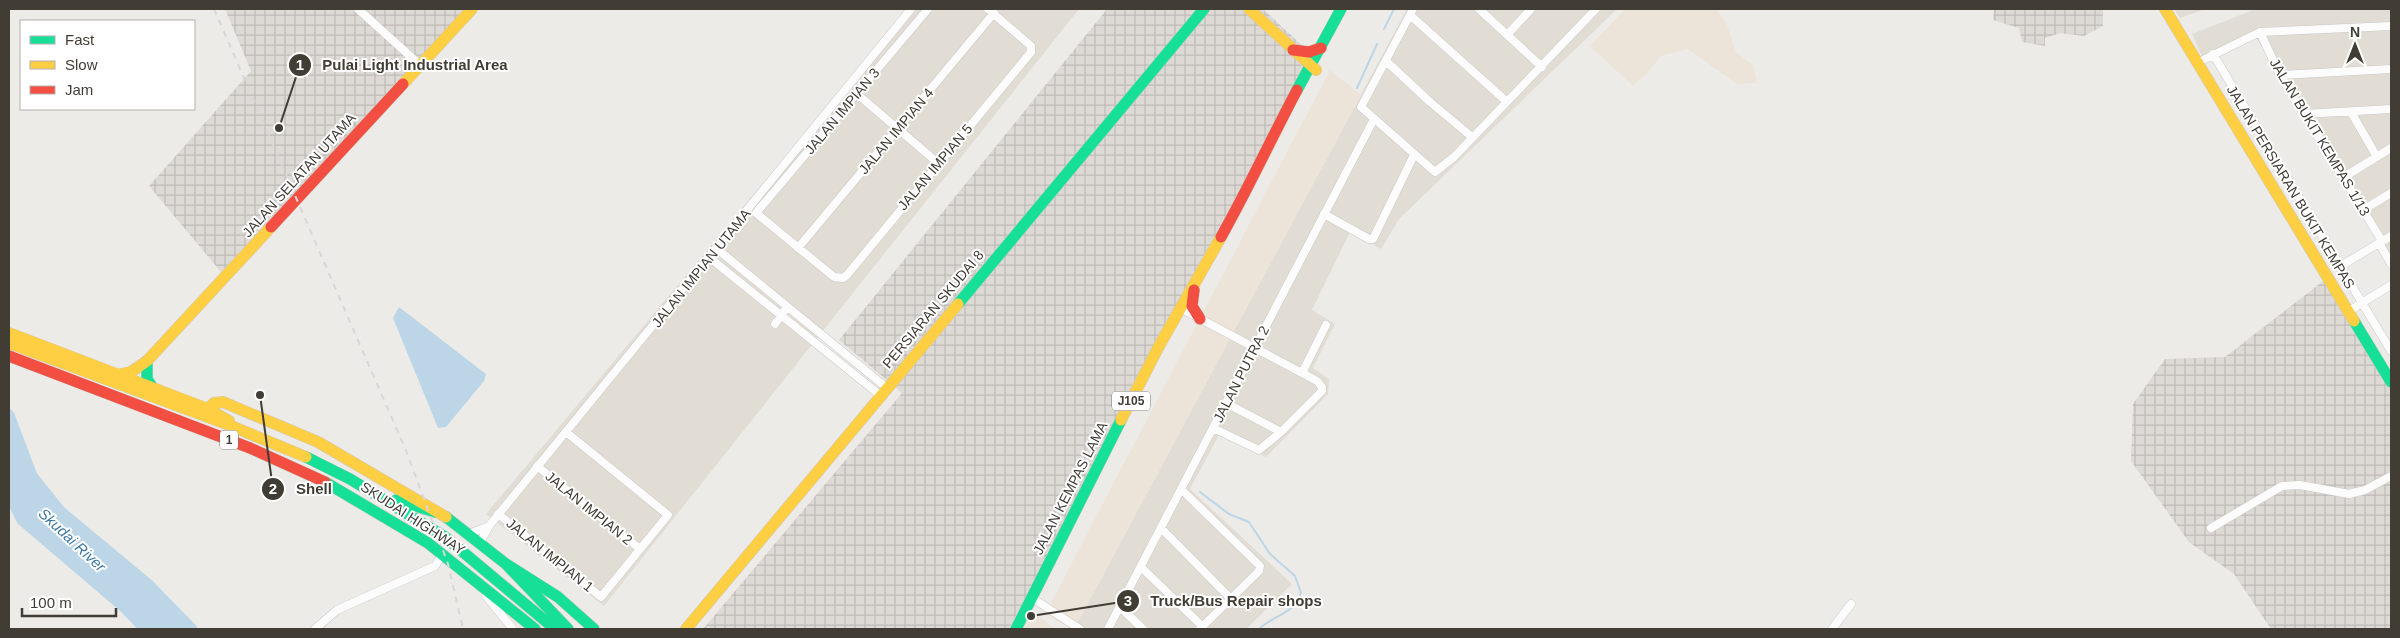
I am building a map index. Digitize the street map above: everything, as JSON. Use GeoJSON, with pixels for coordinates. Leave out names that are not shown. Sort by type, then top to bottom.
{"type":"FeatureCollection","features":[{"type":"Feature","properties":{"kind":"main road","name":"JALAN SELATAN UTAMA"},"geometry":{"type":"LineString","coordinates":[[117,374],[131,372],[147,361],[472,9]]}},
{"type":"Feature","properties":{"kind":"main road","name":"PERSIARAN SKUDAI 8"},"geometry":{"type":"LineString","coordinates":[[686,629],[1204,9]]}},
{"type":"Feature","properties":{"kind":"main road"},"geometry":{"type":"LineString","coordinates":[[1249,9],[1313,68]]}},
{"type":"Feature","properties":{"kind":"main road","name":"JALAN KEMPAS LAMA"},"geometry":{"type":"LineString","coordinates":[[1313,68],[1341,9]]}},
{"type":"Feature","properties":{"kind":"main road","name":"JALAN KEMPAS LAMA"},"geometry":{"type":"LineString","coordinates":[[1016,629],[1159,346],[1254,178],[1264,170],[1313,68],[1346,9]]}},
{"type":"Feature","properties":{"kind":"main road","name":"JALAN PERSIARAN BUKIT KEMPAS"},"geometry":{"type":"LineString","coordinates":[[2165,9],[2391,382]]}},
{"type":"Feature","properties":{"kind":"main road"},"geometry":{"type":"LineString","coordinates":[[1293,50],[1309,52],[1321,48]]}},
{"type":"Feature","properties":{"kind":"main road"},"geometry":{"type":"LineString","coordinates":[[1200,319],[1192,310],[1191,298],[1208,258]]}},
{"type":"Feature","properties":{"kind":"main road"},"geometry":{"type":"LineString","coordinates":[[1159,346],[1180,321],[1189,318],[1200,319]]}},
{"type":"Feature","properties":{"kind":"main road"},"geometry":{"type":"LineString","coordinates":[[9,333],[26,344]]}},
{"type":"Feature","properties":{"kind":"main road","name":"SKUDAI HIGHWAY"},"geometry":{"type":"LineString","coordinates":[[9,343],[26,344],[117,374],[208,409],[243,431]]}},
{"type":"Feature","properties":{"kind":"main road","name":"SKUDAI HIGHWAY"},"geometry":{"type":"LineString","coordinates":[[26,344],[312,460],[381,496],[445,537],[555,629]]}},
{"type":"Feature","properties":{"kind":"main road","name":"SKUDAI HIGHWAY"},"geometry":{"type":"LineString","coordinates":[[13,358],[250,448],[306,472],[360,501],[443,554],[535,629]]}},
{"type":"Feature","properties":{"kind":"main road"},"geometry":{"type":"LineString","coordinates":[[147,361],[146,380],[153,388]]}},
{"type":"Feature","properties":{"kind":"main road"},"geometry":{"type":"LineString","coordinates":[[208,409],[214,403],[224,402],[298,432],[354,461],[469,534],[506,564],[558,597],[594,629]]}},
{"type":"Feature","properties":{"kind":"main road"},"geometry":{"type":"LineString","coordinates":[[381,496],[434,512]]}},
{"type":"Feature","properties":{"kind":"main road"},"geometry":{"type":"LineString","coordinates":[[506,564],[517,578],[568,629]]}},
{"type":"Feature","properties":{"kind":"street"},"geometry":{"type":"LineString","coordinates":[[358,9],[420,65]]}},
{"type":"Feature","properties":{"kind":"street","name":"JALAN IMPIAN UTAMA"},"geometry":{"type":"LineString","coordinates":[[480,543],[498,514],[710,258],[911,9]]}},
{"type":"Feature","properties":{"kind":"street","name":"JALAN IMPIAN 3"},"geometry":{"type":"LineString","coordinates":[[798,248],[756,213],[928,9]]}},
{"type":"Feature","properties":{"kind":"street"},"geometry":{"type":"LineString","coordinates":[[1479,9],[1542,67]]}},
{"type":"Feature","properties":{"kind":"street"},"geometry":{"type":"LineString","coordinates":[[1508,34],[1531,9]]}},
{"type":"Feature","properties":{"kind":"street"},"geometry":{"type":"LineString","coordinates":[[1506,101],[1412,12],[1361,107],[1432,171],[1437,171],[1542,67],[1596,9]]}},
{"type":"Feature","properties":{"kind":"street","name":"JALAN IMPIAN 5"},"geometry":{"type":"LineString","coordinates":[[798,248],[834,277],[843,278],[847,275],[1033,49],[991,11]]}},
{"type":"Feature","properties":{"kind":"street","name":"JALAN IMPIAN 4"},"geometry":{"type":"LineString","coordinates":[[798,248],[898,129],[991,11]]}},
{"type":"Feature","properties":{"kind":"street"},"geometry":{"type":"LineString","coordinates":[[2197,62],[2260,32],[2391,26]]}},
{"type":"Feature","properties":{"kind":"street","name":"JALAN BUKIT KEMPAS 1/13"},"geometry":{"type":"LineString","coordinates":[[2260,32],[2280,75],[2344,177],[2381,242],[2391,264]]}},
{"type":"Feature","properties":{"kind":"street"},"geometry":{"type":"LineString","coordinates":[[2213,54],[2391,351]]}},
{"type":"Feature","properties":{"kind":"street"},"geometry":{"type":"LineString","coordinates":[[1386,61],[1430,102],[1475,134]]}},
{"type":"Feature","properties":{"kind":"street"},"geometry":{"type":"LineString","coordinates":[[2280,75],[2391,69]]}},
{"type":"Feature","properties":{"kind":"street"},"geometry":{"type":"LineString","coordinates":[[857,94],[938,163]]}},
{"type":"Feature","properties":{"kind":"street"},"geometry":{"type":"LineString","coordinates":[[2304,114],[2391,109]]}},
{"type":"Feature","properties":{"kind":"street"},"geometry":{"type":"LineString","coordinates":[[2351,112],[2377,157]]}},
{"type":"Feature","properties":{"kind":"street","name":"JALAN PUTRA 2"},"geometry":{"type":"LineString","coordinates":[[1108,629],[1374,119]]}},
{"type":"Feature","properties":{"kind":"street"},"geometry":{"type":"LineString","coordinates":[[2344,177],[2391,148]]}},
{"type":"Feature","properties":{"kind":"street"},"geometry":{"type":"LineString","coordinates":[[1324,214],[1372,239],[1414,155]]}},
{"type":"Feature","properties":{"kind":"street"},"geometry":{"type":"LineString","coordinates":[[2363,210],[2391,193]]}},
{"type":"Feature","properties":{"kind":"street"},"geometry":{"type":"LineString","coordinates":[[2339,267],[2391,236]]}},
{"type":"Feature","properties":{"kind":"street"},"geometry":{"type":"LineString","coordinates":[[717,249],[884,392]]}},
{"type":"Feature","properties":{"kind":"street"},"geometry":{"type":"LineString","coordinates":[[710,258],[780,316],[884,392]]}},
{"type":"Feature","properties":{"kind":"street"},"geometry":{"type":"LineString","coordinates":[[2349,311],[2391,285]]}},
{"type":"Feature","properties":{"kind":"street"},"geometry":{"type":"LineString","coordinates":[[775,324],[787,307]]}},
{"type":"Feature","properties":{"kind":"street"},"geometry":{"type":"LineString","coordinates":[[1180,308],[1317,381],[1322,387],[1322,390],[1281,432],[1261,449],[1256,450],[1213,428]]}},
{"type":"Feature","properties":{"kind":"street"},"geometry":{"type":"LineString","coordinates":[[1302,373],[1326,325]]}},
{"type":"Feature","properties":{"kind":"street"},"geometry":{"type":"LineString","coordinates":[[1226,403],[1281,432]]}},
{"type":"Feature","properties":{"kind":"street"},"geometry":{"type":"LineString","coordinates":[[566,432],[668,515],[640,549]]}},
{"type":"Feature","properties":{"kind":"street","name":"JALAN IMPIAN 2"},"geometry":{"type":"LineString","coordinates":[[538,466],[640,549]]}},
{"type":"Feature","properties":{"kind":"street"},"geometry":{"type":"LineString","coordinates":[[2212,528],[2282,486],[2300,485],[2349,494],[2365,490],[2391,476]]}},
{"type":"Feature","properties":{"kind":"street"},"geometry":{"type":"LineString","coordinates":[[1141,567],[1201,628],[1259,568],[1181,490]]}},
{"type":"Feature","properties":{"kind":"street","name":"JALAN IMPIAN 1"},"geometry":{"type":"LineString","coordinates":[[498,514],[601,597],[640,549]]}},
{"type":"Feature","properties":{"kind":"street"},"geometry":{"type":"LineString","coordinates":[[469,534],[489,526]]}},
{"type":"Feature","properties":{"kind":"street"},"geometry":{"type":"LineString","coordinates":[[1161,528],[1231,599]]}},
{"type":"Feature","properties":{"kind":"street"},"geometry":{"type":"LineString","coordinates":[[315,629],[337,610],[435,566],[443,554]]}},
{"type":"Feature","properties":{"kind":"street"},"geometry":{"type":"LineString","coordinates":[[469,574],[513,629]]}},
{"type":"Feature","properties":{"kind":"street"},"geometry":{"type":"LineString","coordinates":[[1032,598],[1080,629]]}},
{"type":"Feature","properties":{"kind":"street"},"geometry":{"type":"LineString","coordinates":[[1832,629],[1851,604]]}},
{"type":"Feature","properties":{"kind":"street"},"geometry":{"type":"LineString","coordinates":[[1120,607],[1143,629]]}},
{"type":"Feature","properties":{"kind":"shaded area"},"geometry":{"type":"Polygon","coordinates":[[[225,9],[473,9],[221,272],[149,186],[251,71],[225,9]]]}},
{"type":"Feature","properties":{"kind":"shaded area"},"geometry":{"type":"Polygon","coordinates":[[[909,9],[1079,9],[604,606],[486,514],[909,9]]]}},
{"type":"Feature","properties":{"kind":"shaded area"},"geometry":{"type":"Polygon","coordinates":[[[1107,9],[1263,9],[1309,52],[1302,71],[1009,629],[703,629],[902,393],[839,340],[1107,9]]]}},
{"type":"Feature","properties":{"kind":"shaded area"},"geometry":{"type":"Polygon","coordinates":[[[1407,9],[1617,9],[1399,219],[1381,249],[1350,232],[1312,310],[1335,324],[1313,368],[1329,379],[1328,394],[1266,457],[1219,435],[1190,489],[1292,584],[1246,629],[1074,629],[1407,9]]]}},
{"type":"Feature","properties":{"kind":"shaded area"},"geometry":{"type":"Polygon","coordinates":[[[1625,9],[1717,9],[1728,27],[1736,52],[1753,65],[1757,83],[1737,84],[1688,49],[1661,56],[1633,86],[1590,46],[1625,9]]]}},
{"type":"Feature","properties":{"kind":"shaded area"},"geometry":{"type":"Polygon","coordinates":[[[1994,9],[2103,9],[2103,26],[2084,36],[2060,33],[2045,38],[2045,46],[2022,42],[2019,28],[1993,20],[1994,9]]]}},
{"type":"Feature","properties":{"kind":"shaded area"},"geometry":{"type":"Polygon","coordinates":[[[2174,9],[2205,9],[2180,18],[2174,9]]]}},
{"type":"Feature","properties":{"kind":"shaded area"},"geometry":{"type":"Polygon","coordinates":[[[2391,9],[2391,261],[2255,36],[2203,59],[2192,34],[2253,10],[2391,9]]]}},
{"type":"Feature","properties":{"kind":"shaded area"},"geometry":{"type":"Polygon","coordinates":[[[1330,70],[1361,95],[1074,629],[1072,629],[1045,614],[1330,70]]]}},
{"type":"Feature","properties":{"kind":"shaded area"},"geometry":{"type":"Polygon","coordinates":[[[2327,278],[2391,385],[2391,629],[2271,629],[2234,574],[2189,542],[2131,461],[2133,404],[2165,359],[2225,357],[2327,278]]]}},
{"type":"Feature","properties":{"kind":"shaded area"},"geometry":{"type":"Polygon","coordinates":[[[1028,608],[1055,629],[1015,629],[1028,608]]]}},
{"type":"Feature","properties":{"kind":"water"},"geometry":{"type":"Polygon","coordinates":[[[399,307],[486,374],[484,381],[446,427],[438,428],[393,318],[399,307]]]}},
{"type":"Feature","properties":{"kind":"water","name":"Skudai River"},"geometry":{"type":"Polygon","coordinates":[[[9,415],[32,476],[59,511],[149,585],[192,629],[145,629],[124,607],[22,520],[9,494],[9,415]]]}},
{"type":"Feature","properties":{"kind":"waterway"},"geometry":{"type":"LineString","coordinates":[[1384,29],[1394,9]]}},
{"type":"Feature","properties":{"kind":"waterway"},"geometry":{"type":"LineString","coordinates":[[1357,88],[1377,44]]}},
{"type":"Feature","properties":{"kind":"waterway","name":"Skudai River"},"geometry":{"type":"LineString","coordinates":[[9,415],[32,476],[60,511],[149,585],[192,629]]}},
{"type":"Feature","properties":{"kind":"waterway"},"geometry":{"type":"LineString","coordinates":[[1200,492],[1229,514],[1249,522],[1270,554],[1295,576],[1301,593],[1294,606],[1259,629]]}},
{"type":"Feature","properties":{"kind":"waterway","name":"Skudai River"},"geometry":{"type":"LineString","coordinates":[[9,494],[22,520],[124,607],[145,629]]}},
{"type":"Feature","properties":{"kind":"railway"},"geometry":{"type":"LineString","coordinates":[[214,9],[407,453],[448,564],[463,629]]}},
{"type":"Feature","properties":{"kind":"traffic: fast"},"geometry":{"type":"LineString","coordinates":[[958,304],[1204,9]]}},
{"type":"Feature","properties":{"kind":"traffic: fast"},"geometry":{"type":"LineString","coordinates":[[1297,90],[1341,9]]}},
{"type":"Feature","properties":{"kind":"traffic: fast"},"geometry":{"type":"LineString","coordinates":[[2354,321],[2391,382]]}},
{"type":"Feature","properties":{"kind":"traffic: fast"},"geometry":{"type":"LineString","coordinates":[[147,361],[147,379],[153,388]]}},
{"type":"Feature","properties":{"kind":"traffic: fast"},"geometry":{"type":"LineString","coordinates":[[1016,629],[1121,420]]}},
{"type":"Feature","properties":{"kind":"traffic: fast"},"geometry":{"type":"LineString","coordinates":[[306,457],[350,479],[445,537],[555,629]]}},
{"type":"Feature","properties":{"kind":"traffic: fast"},"geometry":{"type":"LineString","coordinates":[[325,482],[428,543],[535,629]]}},
{"type":"Feature","properties":{"kind":"traffic: fast"},"geometry":{"type":"LineString","coordinates":[[396,500],[435,512]]}},
{"type":"Feature","properties":{"kind":"traffic: fast"},"geometry":{"type":"LineString","coordinates":[[446,517],[506,564],[558,597],[594,629]]}},
{"type":"Feature","properties":{"kind":"traffic: fast"},"geometry":{"type":"LineString","coordinates":[[506,564],[568,629]]}},
{"type":"Feature","properties":{"kind":"traffic: slow"},"geometry":{"type":"LineString","coordinates":[[403,84],[472,9]]}},
{"type":"Feature","properties":{"kind":"traffic: slow"},"geometry":{"type":"LineString","coordinates":[[1249,9],[1316,70]]}},
{"type":"Feature","properties":{"kind":"traffic: slow"},"geometry":{"type":"LineString","coordinates":[[2165,9],[2354,321]]}},
{"type":"Feature","properties":{"kind":"traffic: slow"},"geometry":{"type":"LineString","coordinates":[[117,375],[131,372],[147,361],[271,227]]}},
{"type":"Feature","properties":{"kind":"traffic: slow"},"geometry":{"type":"LineString","coordinates":[[1121,420],[1159,346],[1221,237]]}},
{"type":"Feature","properties":{"kind":"traffic: slow"},"geometry":{"type":"LineString","coordinates":[[686,629],[958,304]]}},
{"type":"Feature","properties":{"kind":"traffic: slow"},"geometry":{"type":"LineString","coordinates":[[9,333],[208,409],[229,421]]}},
{"type":"Feature","properties":{"kind":"traffic: slow"},"geometry":{"type":"LineString","coordinates":[[9,343],[224,423],[306,457]]}},
{"type":"Feature","properties":{"kind":"traffic: slow"},"geometry":{"type":"LineString","coordinates":[[208,409],[214,403],[223,402],[318,442],[446,517]]}},
{"type":"Feature","properties":{"kind":"traffic: jam"},"geometry":{"type":"LineString","coordinates":[[1293,50],[1309,52],[1321,48]]}},
{"type":"Feature","properties":{"kind":"traffic: jam"},"geometry":{"type":"LineString","coordinates":[[271,227],[403,84]]}},
{"type":"Feature","properties":{"kind":"traffic: jam"},"geometry":{"type":"LineString","coordinates":[[1221,237],[1297,90]]}},
{"type":"Feature","properties":{"kind":"traffic: jam"},"geometry":{"type":"LineString","coordinates":[[1194,290],[1192,306],[1200,319]]}},
{"type":"Feature","properties":{"kind":"traffic: jam"},"geometry":{"type":"LineString","coordinates":[[9,356],[250,448],[325,482]]}},
{"type":"Feature","properties":{"kind":"place","name":"Pulai Light Industrial Area"},"geometry":{"type":"Point","coordinates":[279,128]}},
{"type":"Feature","properties":{"kind":"place","name":"Shell"},"geometry":{"type":"Point","coordinates":[260,395]}},
{"type":"Feature","properties":{"kind":"place","name":"Truck/Bus Repair shops"},"geometry":{"type":"Point","coordinates":[1031,616]}}]}
